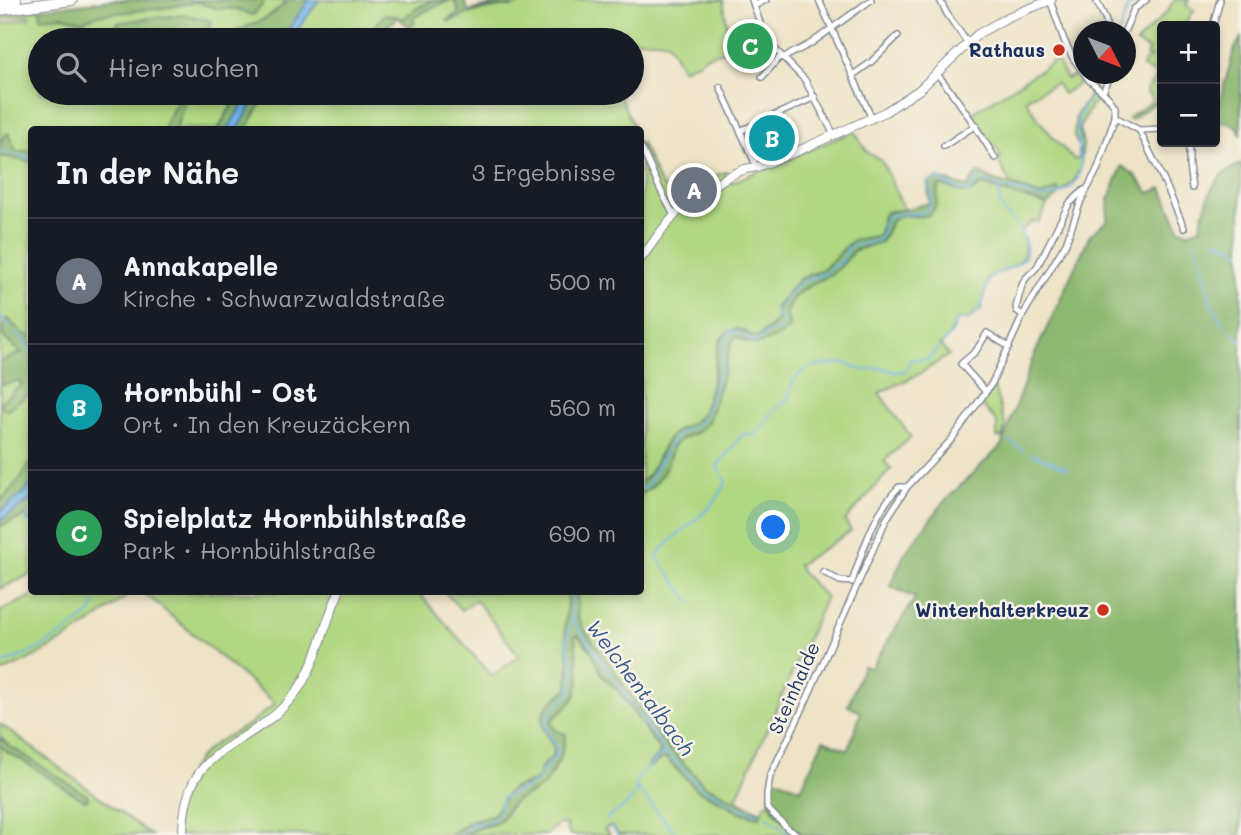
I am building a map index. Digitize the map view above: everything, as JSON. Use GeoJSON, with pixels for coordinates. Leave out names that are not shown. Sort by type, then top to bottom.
{"type":"FeatureCollection","features":[{"type":"Feature","properties":{"kind":"highway"},"geometry":{"type":"LineString","coordinates":[[0,2],[16,0]]}},
{"type":"Feature","properties":{"kind":"highway"},"geometry":{"type":"LineString","coordinates":[[0,10],[72,0]]}},
{"type":"Feature","properties":{"kind":"main road"},"geometry":{"type":"LineString","coordinates":[[644,255],[674,215],[688,202],[727,177],[756,168],[872,119],[907,98],[937,74],[967,42],[989,27],[1049,0]]}},
{"type":"Feature","properties":{"kind":"main road"},"geometry":{"type":"LineString","coordinates":[[183,835],[185,807],[196,778],[212,757],[251,732],[280,710],[293,696],[313,664],[338,595]]}},
{"type":"Feature","properties":{"kind":"street"},"geometry":{"type":"LineString","coordinates":[[766,0],[753,3],[765,40],[805,80],[834,135]]}},
{"type":"Feature","properties":{"kind":"street"},"geometry":{"type":"LineString","coordinates":[[819,0],[872,119]]}},
{"type":"Feature","properties":{"kind":"street"},"geometry":{"type":"LineString","coordinates":[[762,77],[782,57],[810,44],[871,0]]}},
{"type":"Feature","properties":{"kind":"street"},"geometry":{"type":"LineString","coordinates":[[940,0],[967,42]]}},
{"type":"Feature","properties":{"kind":"street"},"geometry":{"type":"LineString","coordinates":[[1049,0],[1066,45],[1073,56]]}},
{"type":"Feature","properties":{"kind":"street"},"geometry":{"type":"LineString","coordinates":[[1096,0],[1106,21]]}},
{"type":"Feature","properties":{"kind":"street"},"geometry":{"type":"LineString","coordinates":[[1129,21],[1134,9],[1146,0]]}},
{"type":"Feature","properties":{"kind":"street"},"geometry":{"type":"LineString","coordinates":[[1214,21],[1220,0]]}},
{"type":"Feature","properties":{"kind":"street"},"geometry":{"type":"LineString","coordinates":[[853,75],[870,64],[898,36]]}},
{"type":"Feature","properties":{"kind":"street"},"geometry":{"type":"LineString","coordinates":[[937,74],[976,125],[995,158]]}},
{"type":"Feature","properties":{"kind":"street"},"geometry":{"type":"LineString","coordinates":[[1093,84],[1112,101],[1115,117],[1139,130],[1157,129]]}},
{"type":"Feature","properties":{"kind":"street"},"geometry":{"type":"LineString","coordinates":[[1102,91],[1106,84]]}},
{"type":"Feature","properties":{"kind":"street"},"geometry":{"type":"LineString","coordinates":[[720,88],[756,168]]}},
{"type":"Feature","properties":{"kind":"street"},"geometry":{"type":"LineString","coordinates":[[740,131],[815,97]]}},
{"type":"Feature","properties":{"kind":"street","name":"Steinhalde"},"geometry":{"type":"LineString","coordinates":[[798,835],[766,808],[770,776],[831,643],[855,583],[874,523],[890,495],[899,487],[907,487],[953,439],[986,392],[1000,368],[1023,315],[1063,250],[1081,201],[1098,168],[1115,117]]}},
{"type":"Feature","properties":{"kind":"street"},"geometry":{"type":"LineString","coordinates":[[944,146],[976,125]]}},
{"type":"Feature","properties":{"kind":"street"},"geometry":{"type":"LineString","coordinates":[[1139,130],[1184,228]]}},
{"type":"Feature","properties":{"kind":"street"},"geometry":{"type":"LineString","coordinates":[[1189,147],[1192,188]]}},
{"type":"Feature","properties":{"kind":"street"},"geometry":{"type":"LineString","coordinates":[[644,154],[674,215]]}},
{"type":"Feature","properties":{"kind":"street","name":"Steinhalde"},"geometry":{"type":"LineString","coordinates":[[1023,315],[1016,307],[1022,285],[1037,267],[1069,204],[1089,186]]}},
{"type":"Feature","properties":{"kind":"street"},"geometry":{"type":"LineString","coordinates":[[986,392],[961,364],[976,351],[987,333],[1009,347]]}},
{"type":"Feature","properties":{"kind":"street"},"geometry":{"type":"LineString","coordinates":[[823,572],[840,581],[855,583]]}},
{"type":"Feature","properties":{"kind":"green space"},"geometry":{"type":"Polygon","coordinates":[[[112,0],[263,0],[263,4],[253,15],[197,2],[98,15],[82,21],[63,16],[41,18],[40,9],[112,0]]]}},
{"type":"Feature","properties":{"kind":"green space"},"geometry":{"type":"Polygon","coordinates":[[[131,0],[278,0],[290,6],[276,28],[28,28],[28,105],[232,105],[220,126],[28,126],[28,466],[0,502],[0,24],[30,18],[29,15],[0,19],[0,14],[40,9],[41,16],[131,0]]]}},
{"type":"Feature","properties":{"kind":"green space"},"geometry":{"type":"Polygon","coordinates":[[[285,0],[309,0],[289,28],[244,28],[267,18],[286,3],[285,0]]]}},
{"type":"Feature","properties":{"kind":"green space"},"geometry":{"type":"Polygon","coordinates":[[[319,0],[434,0],[401,20],[399,17],[380,28],[299,28],[319,0]]]}},
{"type":"Feature","properties":{"kind":"green space"},"geometry":{"type":"Polygon","coordinates":[[[434,0],[451,0],[412,19],[415,22],[410,27],[401,20],[419,7],[434,0]]]}},
{"type":"Feature","properties":{"kind":"green space"},"geometry":{"type":"Polygon","coordinates":[[[454,0],[459,11],[457,15],[450,17],[449,22],[469,13],[511,7],[530,0],[723,0],[731,49],[706,56],[682,69],[668,42],[644,40],[644,28],[409,28],[414,23],[412,19],[433,7],[454,0]]]}},
{"type":"Feature","properties":{"kind":"green space"},"geometry":{"type":"Polygon","coordinates":[[[454,0],[464,0],[468,11],[509,1],[511,7],[479,10],[449,22],[447,20],[459,11],[454,0]]]}},
{"type":"Feature","properties":{"kind":"green space"},"geometry":{"type":"Polygon","coordinates":[[[1174,0],[1189,0],[1186,5],[1194,10],[1187,21],[1158,21],[1174,0]]]}},
{"type":"Feature","properties":{"kind":"green space"},"geometry":{"type":"Polygon","coordinates":[[[385,14],[399,17],[385,28],[374,28],[385,14]]]}},
{"type":"Feature","properties":{"kind":"green space"},"geometry":{"type":"Polygon","coordinates":[[[187,15],[211,21],[210,28],[116,28],[117,23],[187,15]]]}},
{"type":"Feature","properties":{"kind":"green space"},"geometry":{"type":"Polygon","coordinates":[[[1157,22],[1157,74],[1142,67],[1151,57],[1146,57],[1149,50],[1136,43],[1157,22]]]}},
{"type":"Feature","properties":{"kind":"green space"},"geometry":{"type":"Polygon","coordinates":[[[757,36],[763,43],[745,62],[733,51],[757,36]]]}},
{"type":"Feature","properties":{"kind":"green space"},"geometry":{"type":"Polygon","coordinates":[[[1241,38],[1241,136],[1238,127],[1220,121],[1220,101],[1234,50],[1241,38]]]}},
{"type":"Feature","properties":{"kind":"green space"},"geometry":{"type":"Polygon","coordinates":[[[1056,60],[1067,79],[1073,76],[1073,84],[1078,84],[1063,94],[1056,83],[1025,99],[1056,141],[1075,160],[1079,158],[1079,146],[1074,136],[1076,115],[1094,89],[1102,97],[1091,106],[1079,128],[1083,144],[1080,171],[1076,179],[1061,193],[1057,189],[1041,196],[1011,185],[997,159],[1001,157],[996,147],[991,145],[972,113],[1056,60]]]}},
{"type":"Feature","properties":{"kind":"green space"},"geometry":{"type":"Polygon","coordinates":[[[1157,76],[1157,106],[1154,103],[1131,120],[1128,118],[1153,101],[1146,90],[1157,76]]]}},
{"type":"Feature","properties":{"kind":"green space"},"geometry":{"type":"Polygon","coordinates":[[[175,105],[183,105],[177,126],[165,124],[175,105]]]}},
{"type":"Feature","properties":{"kind":"green space"},"geometry":{"type":"Polygon","coordinates":[[[232,105],[242,105],[230,126],[220,126],[232,105]]]}},
{"type":"Feature","properties":{"kind":"green space"},"geometry":{"type":"Polygon","coordinates":[[[252,105],[260,105],[248,126],[240,126],[252,105]]]}},
{"type":"Feature","properties":{"kind":"green space"},"geometry":{"type":"Polygon","coordinates":[[[260,105],[624,105],[634,126],[248,126],[260,105]]]}},
{"type":"Feature","properties":{"kind":"green space"},"geometry":{"type":"Polygon","coordinates":[[[854,131],[867,152],[882,161],[904,210],[891,211],[883,216],[877,236],[857,239],[847,245],[823,270],[807,275],[776,314],[778,321],[759,336],[754,337],[742,330],[717,350],[711,386],[702,412],[664,447],[644,479],[644,149],[664,188],[726,172],[731,183],[854,131]]]}},
{"type":"Feature","properties":{"kind":"green space"},"geometry":{"type":"Polygon","coordinates":[[[8,133],[16,151],[28,151],[28,161],[2,156],[0,159],[0,142],[8,133]]]}},
{"type":"Feature","properties":{"kind":"green space"},"geometry":{"type":"Polygon","coordinates":[[[1241,164],[1241,835],[800,833],[771,805],[770,795],[775,778],[801,789],[823,740],[848,750],[861,712],[848,706],[863,666],[871,668],[915,598],[890,586],[905,553],[944,502],[1001,446],[1033,358],[1090,235],[1107,221],[1109,199],[1122,166],[1136,176],[1149,193],[1162,188],[1179,228],[1189,233],[1200,227],[1208,197],[1216,182],[1230,169],[1241,164]]]}},
{"type":"Feature","properties":{"kind":"green space"},"geometry":{"type":"Polygon","coordinates":[[[981,173],[994,181],[1041,196],[1057,189],[1061,193],[1047,205],[986,186],[966,193],[939,185],[936,204],[931,213],[895,218],[881,242],[853,251],[837,270],[794,297],[787,311],[790,327],[783,333],[756,345],[736,337],[732,341],[708,422],[698,432],[673,446],[662,474],[644,492],[644,479],[670,437],[701,415],[711,385],[719,344],[725,334],[737,329],[754,337],[760,336],[777,321],[778,304],[799,279],[823,270],[853,240],[877,236],[883,216],[887,212],[929,203],[928,182],[937,178],[967,187],[976,174],[981,173]]]}},
{"type":"Feature","properties":{"kind":"green space"},"geometry":{"type":"Polygon","coordinates":[[[939,185],[969,193],[986,186],[1047,205],[1039,222],[1033,221],[1021,231],[1025,250],[1023,257],[1014,266],[989,278],[981,309],[966,321],[958,319],[949,336],[940,345],[949,355],[919,374],[879,393],[911,437],[884,461],[891,469],[845,521],[851,531],[798,565],[802,573],[826,597],[735,801],[704,785],[657,735],[582,627],[578,617],[577,595],[644,595],[644,492],[662,473],[673,446],[698,432],[722,378],[732,341],[736,337],[747,342],[789,324],[789,305],[801,291],[838,269],[853,251],[881,242],[895,218],[904,215],[923,216],[935,206],[939,185]]]}},
{"type":"Feature","properties":{"kind":"green space"},"geometry":{"type":"Polygon","coordinates":[[[7,318],[28,336],[28,395],[6,410],[0,403],[22,384],[18,381],[3,385],[0,382],[0,362],[22,352],[3,336],[7,318]]]}},
{"type":"Feature","properties":{"kind":"green space"},"geometry":{"type":"Polygon","coordinates":[[[994,387],[1005,425],[1002,438],[997,437],[997,422],[982,405],[994,387]]]}},
{"type":"Feature","properties":{"kind":"green space"},"geometry":{"type":"Polygon","coordinates":[[[28,466],[28,488],[0,512],[0,502],[28,466]]]}},
{"type":"Feature","properties":{"kind":"green space"},"geometry":{"type":"Polygon","coordinates":[[[28,502],[28,520],[25,516],[0,526],[0,521],[28,502]]]}},
{"type":"Feature","properties":{"kind":"green space"},"geometry":{"type":"Polygon","coordinates":[[[25,516],[28,520],[28,575],[0,589],[0,526],[25,516]]]}},
{"type":"Feature","properties":{"kind":"green space"},"geometry":{"type":"Polygon","coordinates":[[[35,595],[128,595],[69,637],[0,673],[0,611],[35,595]]]}},
{"type":"Feature","properties":{"kind":"green space"},"geometry":{"type":"Polygon","coordinates":[[[147,595],[421,595],[492,676],[519,656],[476,600],[461,610],[448,595],[568,595],[565,627],[569,662],[568,688],[549,704],[554,750],[552,757],[542,767],[535,781],[513,788],[493,815],[470,821],[449,835],[175,835],[179,798],[194,764],[212,746],[249,724],[275,703],[147,595]]]}},
{"type":"Feature","properties":{"kind":"green space"},"geometry":{"type":"Polygon","coordinates":[[[568,595],[577,595],[578,617],[582,627],[665,744],[704,785],[761,812],[760,817],[739,812],[697,790],[667,759],[662,758],[651,767],[648,765],[661,752],[618,690],[603,677],[591,650],[578,635],[575,636],[579,675],[577,691],[572,701],[551,722],[556,731],[566,734],[560,758],[544,785],[516,800],[497,822],[465,835],[449,835],[471,821],[493,815],[509,792],[535,780],[542,766],[553,756],[553,747],[542,718],[547,707],[568,688],[569,662],[565,627],[568,595]]]}},
{"type":"Feature","properties":{"kind":"green space"},"geometry":{"type":"Polygon","coordinates":[[[575,636],[579,636],[591,650],[603,677],[618,690],[661,752],[648,766],[651,767],[662,758],[667,759],[697,790],[739,812],[759,817],[764,806],[770,802],[779,816],[804,835],[619,835],[612,826],[604,829],[610,835],[570,835],[567,825],[558,824],[546,835],[465,835],[499,821],[514,802],[541,787],[556,767],[566,734],[556,731],[551,722],[572,701],[577,691],[579,675],[575,636]]]}},
{"type":"Feature","properties":{"kind":"green space"},"geometry":{"type":"Polygon","coordinates":[[[0,724],[151,835],[0,835],[0,745],[84,800],[8,745],[0,737],[0,724]]]}},
{"type":"Feature","properties":{"kind":"green space"},"geometry":{"type":"Polygon","coordinates":[[[0,737],[8,745],[88,796],[88,799],[84,800],[7,752],[0,745],[0,737]]]}},
{"type":"Feature","properties":{"kind":"water"},"geometry":{"type":"Polygon","coordinates":[[[309,0],[319,0],[299,28],[289,28],[309,0]]]}},
{"type":"Feature","properties":{"kind":"water"},"geometry":{"type":"Polygon","coordinates":[[[242,105],[252,105],[240,126],[230,126],[242,105]]]}},
{"type":"Feature","properties":{"kind":"water"},"geometry":{"type":"Polygon","coordinates":[[[28,488],[28,502],[0,521],[0,512],[28,488]]]}},
{"type":"Feature","properties":{"kind":"waterway"},"geometry":{"type":"LineString","coordinates":[[1123,21],[1128,7],[1137,0]]}},
{"type":"Feature","properties":{"kind":"waterway"},"geometry":{"type":"LineString","coordinates":[[644,487],[674,438],[704,418],[722,365],[724,343],[730,331],[757,342],[768,332],[782,330],[785,324],[777,317],[777,311],[790,293],[803,281],[827,273],[831,267],[842,262],[848,248],[880,238],[886,217],[918,213],[927,209],[931,199],[931,181],[935,178],[969,192],[977,180],[981,179],[1001,189],[1017,190],[1040,198],[1059,194],[1070,188],[1080,171],[1079,117],[1096,90]]}},
{"type":"Feature","properties":{"kind":"waterway"},"geometry":{"type":"LineString","coordinates":[[0,151],[28,158]]}},
{"type":"Feature","properties":{"kind":"waterway"},"geometry":{"type":"LineString","coordinates":[[944,342],[954,331],[958,320],[967,320],[978,312],[990,279],[1026,256],[1027,247],[1020,230],[1001,207],[999,188]]}},
{"type":"Feature","properties":{"kind":"waterway"},"geometry":{"type":"LineString","coordinates":[[1216,240],[1241,251]]}},
{"type":"Feature","properties":{"kind":"waterway"},"geometry":{"type":"LineString","coordinates":[[1195,242],[1210,301],[1224,326]]}},
{"type":"Feature","properties":{"kind":"waterway"},"geometry":{"type":"LineString","coordinates":[[0,317],[10,327]]}},
{"type":"Feature","properties":{"kind":"waterway"},"geometry":{"type":"LineString","coordinates":[[1230,331],[1241,341]]}},
{"type":"Feature","properties":{"kind":"waterway"},"geometry":{"type":"LineString","coordinates":[[15,333],[28,347]]}},
{"type":"Feature","properties":{"kind":"waterway"},"geometry":{"type":"LineString","coordinates":[[691,603],[656,556],[718,497],[726,481],[717,466],[744,433],[755,436],[773,412],[787,400],[799,374],[813,366],[846,363],[861,370],[882,368],[895,372],[906,371],[911,359],[927,360],[939,347]]}},
{"type":"Feature","properties":{"kind":"waterway"},"geometry":{"type":"LineString","coordinates":[[1009,441],[1023,450]]}},
{"type":"Feature","properties":{"kind":"waterway"},"geometry":{"type":"LineString","coordinates":[[1031,453],[1068,469]]}},
{"type":"Feature","properties":{"kind":"waterway"},"geometry":{"type":"LineString","coordinates":[[28,517],[28,522]]}},
{"type":"Feature","properties":{"kind":"waterway"},"geometry":{"type":"LineString","coordinates":[[459,835],[474,824],[493,819],[498,813],[502,798],[536,783],[558,751],[547,730],[546,722],[550,712],[566,698],[572,685],[572,663],[567,639],[572,619],[572,595]]}},
{"type":"Feature","properties":{"kind":"waterway"},"geometry":{"type":"LineString","coordinates":[[0,665],[36,650],[60,636],[91,613],[96,602]]}},
{"type":"Feature","properties":{"kind":"waterway","name":"Welchentalbach"},"geometry":{"type":"LineString","coordinates":[[573,620],[665,752],[704,790],[719,795],[741,809],[759,813]]}},
{"type":"Feature","properties":{"kind":"waterway"},"geometry":{"type":"LineString","coordinates":[[608,820],[607,818],[624,807],[634,795],[639,776],[665,752]]}},
{"type":"Feature","properties":{"kind":"waterway"},"geometry":{"type":"LineString","coordinates":[[637,788],[677,835]]}},
{"type":"Feature","properties":{"kind":"waterway","name":"Welchentalbach"},"geometry":{"type":"LineString","coordinates":[[766,816],[791,835]]}},
{"type":"Feature","properties":{"kind":"waterway"},"geometry":{"type":"LineString","coordinates":[[611,826],[617,835]]}},
{"type":"Feature","properties":{"kind":"place","name":"Spielplatz Hornbühlstraße"},"geometry":{"type":"Point","coordinates":[750,46]}},
{"type":"Feature","properties":{"kind":"place","name":"Rathaus"},"geometry":{"type":"Point","coordinates":[1059,50]}},
{"type":"Feature","properties":{"kind":"place","name":"Hornbühl - Ost"},"geometry":{"type":"Point","coordinates":[772,138]}},
{"type":"Feature","properties":{"kind":"place","name":"Annakapelle"},"geometry":{"type":"Point","coordinates":[694,190]}},
{"type":"Feature","properties":{"kind":"place","name":"Winterhalterkreuz"},"geometry":{"type":"Point","coordinates":[1103,610]}}]}
